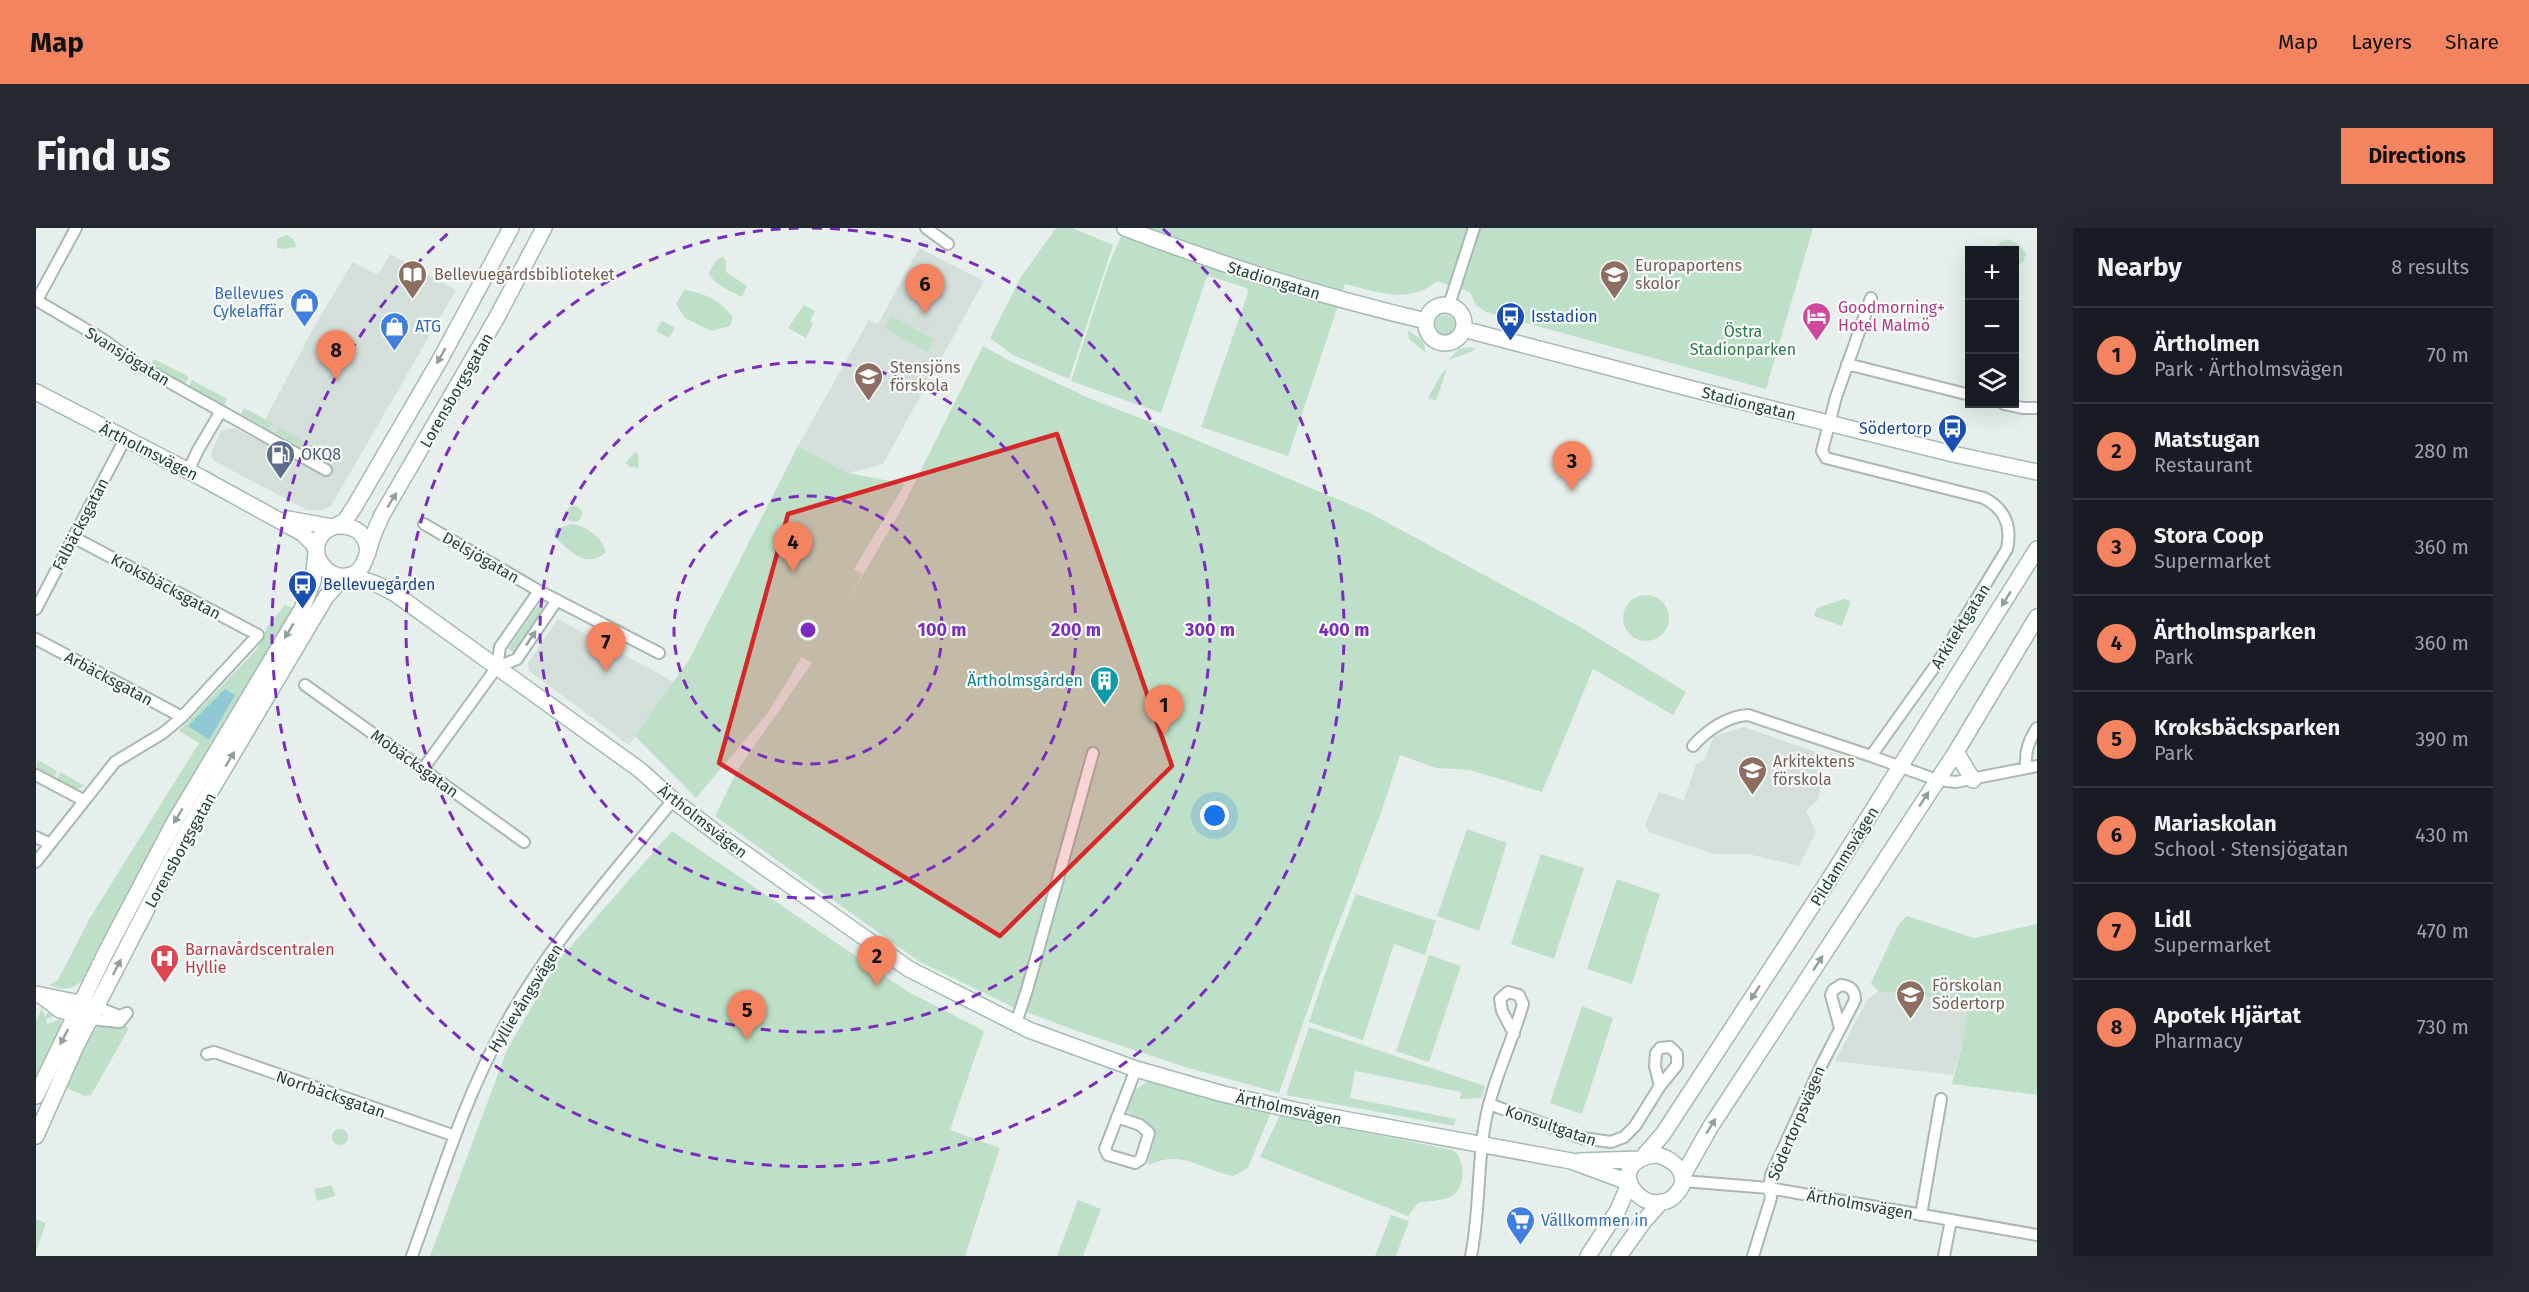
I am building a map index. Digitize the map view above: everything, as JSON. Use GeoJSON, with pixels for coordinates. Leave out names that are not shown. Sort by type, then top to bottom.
{"type":"FeatureCollection","features":[{"type":"Feature","properties":{"kind":"main road","name":"Lorensborgsgatan"},"geometry":{"type":"LineString","coordinates":[[36,1136],[86,1011],[106,952],[175,821],[302,609],[313,581],[321,537],[345,521],[356,504],[453,337],[511,228]]}},
{"type":"Feature","properties":{"kind":"main road","name":"Lorensborgsgatan"},"geometry":{"type":"LineString","coordinates":[[36,1096],[188,829],[326,597],[347,576],[361,568],[382,515],[491,329],[544,228]]}},
{"type":"Feature","properties":{"kind":"main road","name":"Stadiongatan"},"geometry":{"type":"LineString","coordinates":[[1125,228],[1285,285],[1339,301],[1426,321]]}},
{"type":"Feature","properties":{"kind":"main road"},"geometry":{"type":"LineString","coordinates":[[1451,298],[1462,317],[1463,329],[1456,340],[1440,343],[1430,336],[1426,321],[1428,315],[1451,298]]}},
{"type":"Feature","properties":{"kind":"main road","name":"Stadiongatan"},"geometry":{"type":"LineString","coordinates":[[1463,329],[1829,423],[2037,472]]}},
{"type":"Feature","properties":{"kind":"main road","name":"Ärtholmsvägen"},"geometry":{"type":"LineString","coordinates":[[36,392],[302,533],[313,544],[317,555]]}},
{"type":"Feature","properties":{"kind":"main road","name":"Ärtholmsvägen"},"geometry":{"type":"LineString","coordinates":[[261,511],[306,524],[335,526]]}},
{"type":"Feature","properties":{"kind":"main road"},"geometry":{"type":"LineString","coordinates":[[335,526],[345,525],[360,531],[368,545],[368,555]]}},
{"type":"Feature","properties":{"kind":"main road","name":"Pildammsvägen"},"geometry":{"type":"LineString","coordinates":[[1641,1158],[1663,1134],[1825,886],[2037,549]]}},
{"type":"Feature","properties":{"kind":"main road"},"geometry":{"type":"LineString","coordinates":[[317,555],[325,570],[338,576],[347,576]]}},
{"type":"Feature","properties":{"kind":"main road","name":"Ärtholmsvägen"},"geometry":{"type":"LineString","coordinates":[[368,555],[373,568],[403,600]]}},
{"type":"Feature","properties":{"kind":"main road","name":"Ärtholmsvägen"},"geometry":{"type":"LineString","coordinates":[[347,576],[376,584],[403,600],[640,770],[673,800],[804,896],[909,969],[1016,1023],[1136,1068],[1185,1084],[1255,1102],[1571,1161],[1613,1175],[1629,1183],[1632,1190],[1645,1200],[1661,1202]]}},
{"type":"Feature","properties":{"kind":"main road"},"geometry":{"type":"LineString","coordinates":[[1619,1256],[1661,1202],[1678,1192],[1682,1179],[1716,1119],[1956,752],[2037,617]]}},
{"type":"Feature","properties":{"kind":"main road"},"geometry":{"type":"LineString","coordinates":[[1956,752],[1973,780]]}},
{"type":"Feature","properties":{"kind":"main road"},"geometry":{"type":"LineString","coordinates":[[39,995],[86,1011]]}},
{"type":"Feature","properties":{"kind":"main road","name":"Ärtholmsvägen"},"geometry":{"type":"LineString","coordinates":[[1571,1161],[1641,1158],[1654,1155],[1666,1157],[1677,1167],[1682,1179]]}},
{"type":"Feature","properties":{"kind":"main road"},"geometry":{"type":"LineString","coordinates":[[1588,1256],[1618,1210],[1629,1183],[1631,1169],[1641,1158]]}},
{"type":"Feature","properties":{"kind":"main road"},"geometry":{"type":"LineString","coordinates":[[1597,1171],[1616,1188],[1618,1210]]}},
{"type":"Feature","properties":{"kind":"street"},"geometry":{"type":"LineString","coordinates":[[36,300],[76,228]]}},
{"type":"Feature","properties":{"kind":"street"},"geometry":{"type":"LineString","coordinates":[[926,228],[948,244]]}},
{"type":"Feature","properties":{"kind":"street"},"geometry":{"type":"LineString","coordinates":[[1451,298],[1474,228]]}},
{"type":"Feature","properties":{"kind":"street"},"geometry":{"type":"LineString","coordinates":[[1829,423],[1871,298]]}},
{"type":"Feature","properties":{"kind":"street","name":"Svansjögatan"},"geometry":{"type":"LineString","coordinates":[[36,300],[104,340],[135,363],[326,470]]}},
{"type":"Feature","properties":{"kind":"street"},"geometry":{"type":"LineString","coordinates":[[1847,364],[1965,394]]}},
{"type":"Feature","properties":{"kind":"street"},"geometry":{"type":"LineString","coordinates":[[2019,407],[2037,408]]}},
{"type":"Feature","properties":{"kind":"street"},"geometry":{"type":"LineString","coordinates":[[188,471],[221,411]]}},
{"type":"Feature","properties":{"kind":"street","name":"Arkitektgatan"},"geometry":{"type":"LineString","coordinates":[[1829,423],[1822,451],[1826,458],[1984,498],[2001,512],[2009,528],[2007,549],[2002,559],[1938,662],[1871,756]]}},
{"type":"Feature","properties":{"kind":"street","name":"Falbäcksgatan"},"geometry":{"type":"LineString","coordinates":[[36,609],[125,439]]}},
{"type":"Feature","properties":{"kind":"street","name":"Delsjögatan"},"geometry":{"type":"LineString","coordinates":[[423,524],[539,591],[660,653]]}},
{"type":"Feature","properties":{"kind":"street","name":"Kroksbäcksgatan"},"geometry":{"type":"LineString","coordinates":[[74,537],[258,635],[182,717]]}},
{"type":"Feature","properties":{"kind":"street","name":"Delsjögatan"},"geometry":{"type":"LineString","coordinates":[[497,667],[500,647],[539,591]]}},
{"type":"Feature","properties":{"kind":"street"},"geometry":{"type":"LineString","coordinates":[[423,769],[497,667],[518,658],[557,600]]}},
{"type":"Feature","properties":{"kind":"street","name":"Arbäcksgatan"},"geometry":{"type":"LineString","coordinates":[[36,639],[182,717]]}},
{"type":"Feature","properties":{"kind":"street","name":"Mobäcksgatan"},"geometry":{"type":"LineString","coordinates":[[304,686],[524,843]]}},
{"type":"Feature","properties":{"kind":"street"},"geometry":{"type":"LineString","coordinates":[[1693,746],[1706,731],[1748,715],[1937,780],[1956,782],[2032,767],[2025,755],[2028,743],[2037,729]]}},
{"type":"Feature","properties":{"kind":"street"},"geometry":{"type":"LineString","coordinates":[[36,862],[115,762],[163,733],[182,717]]}},
{"type":"Feature","properties":{"kind":"street"},"geometry":{"type":"LineString","coordinates":[[1016,1023],[1093,753]]}},
{"type":"Feature","properties":{"kind":"street"},"geometry":{"type":"LineString","coordinates":[[36,776],[83,800]]}},
{"type":"Feature","properties":{"kind":"street","name":"Hyllievångsvägen"},"geometry":{"type":"LineString","coordinates":[[412,1256],[455,1136],[492,1048],[555,946],[673,800]]}},
{"type":"Feature","properties":{"kind":"street"},"geometry":{"type":"LineString","coordinates":[[36,837],[50,844]]}},
{"type":"Feature","properties":{"kind":"street","name":"Södertorpsvägen"},"geometry":{"type":"LineString","coordinates":[[1753,1256],[1771,1198],[1769,1188],[1771,1175],[1840,1028]]}},
{"type":"Feature","properties":{"kind":"street","name":"Konsultgatan"},"geometry":{"type":"LineString","coordinates":[[1514,1034],[1489,1104],[1582,1138],[1611,1142],[1624,1137],[1635,1126],[1660,1086]]}},
{"type":"Feature","properties":{"kind":"street","name":"Norrbäcksgatan"},"geometry":{"type":"LineString","coordinates":[[207,1054],[214,1052],[455,1136]]}},
{"type":"Feature","properties":{"kind":"street"},"geometry":{"type":"LineString","coordinates":[[1117,1117],[1145,1128],[1149,1133],[1141,1159],[1135,1163],[1122,1160],[1106,1152],[1106,1145],[1136,1068]]}},
{"type":"Feature","properties":{"kind":"street"},"geometry":{"type":"LineString","coordinates":[[1921,1215],[1941,1099]]}},
{"type":"Feature","properties":{"kind":"street"},"geometry":{"type":"LineString","coordinates":[[1471,1256],[1489,1104]]}},
{"type":"Feature","properties":{"kind":"street","name":"Ärtholmsvägen"},"geometry":{"type":"LineString","coordinates":[[1682,1179],[1769,1188],[2037,1235]]}},
{"type":"Feature","properties":{"kind":"street"},"geometry":{"type":"LineString","coordinates":[[1944,1256],[1951,1220]]}},
{"type":"Feature","properties":{"kind":"highlighted area"},"geometry":{"type":"Polygon","coordinates":[[[1057,434],[1172,766],[1000,936],[719,763],[788,514],[1057,434]]]}},
{"type":"Feature","properties":{"kind":"shaded area","name":"Stensjöns förskola"},"geometry":{"type":"Polygon","coordinates":[[[919,248],[984,281],[883,464],[848,473],[798,446],[869,320],[878,324],[919,248]]]}},
{"type":"Feature","properties":{"kind":"shaded area"},"geometry":{"type":"Polygon","coordinates":[[[390,254],[456,290],[331,506],[323,510],[307,510],[214,461],[211,453],[221,431],[234,428],[255,439],[315,325],[353,262],[378,275],[390,254]]]}},
{"type":"Feature","properties":{"kind":"shaded area"},"geometry":{"type":"Polygon","coordinates":[[[558,619],[674,682],[629,745],[529,671],[528,663],[558,619]]]}},
{"type":"Feature","properties":{"kind":"shaded area","name":"Arkitektens förskola"},"geometry":{"type":"Polygon","coordinates":[[[1744,727],[1822,754],[1818,767],[1821,786],[1818,800],[1806,811],[1816,832],[1799,866],[1748,854],[1714,854],[1649,832],[1645,825],[1659,792],[1684,800],[1696,764],[1704,760],[1714,736],[1744,727]]]}},
{"type":"Feature","properties":{"kind":"shaded area","name":"Förskolan Södertorp"},"geometry":{"type":"Polygon","coordinates":[[[1878,991],[1968,1002],[1964,1037],[1953,1075],[1835,1061],[1867,1000],[1878,991]]]}},
{"type":"Feature","properties":{"kind":"green space"},"geometry":{"type":"Polygon","coordinates":[[[1056,228],[1072,228],[1113,245],[1069,379],[1013,355],[990,338],[1021,277],[1056,228]]]}},
{"type":"Feature","properties":{"kind":"green space","name":"Östra Stadionparken"},"geometry":{"type":"Polygon","coordinates":[[[1125,228],[1813,228],[1766,389],[1486,312],[1476,305],[1470,292],[1437,281],[1415,293],[1404,295],[1381,293],[1345,284],[1288,456],[1201,427],[1248,293],[1247,288],[1209,276],[1206,279],[1161,413],[1071,381],[1109,264],[1125,228]]]}},
{"type":"Feature","properties":{"kind":"green space"},"geometry":{"type":"Polygon","coordinates":[[[287,235],[294,240],[296,247],[283,249],[277,247],[277,239],[287,235]]]}},
{"type":"Feature","properties":{"kind":"green space"},"geometry":{"type":"Polygon","coordinates":[[[2008,240],[2019,245],[2026,254],[2023,262],[2019,264],[2019,246],[1998,246],[2001,242],[2008,240]]]}},
{"type":"Feature","properties":{"kind":"green space"},"geometry":{"type":"Polygon","coordinates":[[[722,257],[726,260],[726,272],[747,286],[742,297],[719,284],[709,273],[716,261],[722,257]]]}},
{"type":"Feature","properties":{"kind":"green space"},"geometry":{"type":"Polygon","coordinates":[[[684,290],[705,295],[723,306],[733,317],[730,326],[711,331],[685,318],[676,304],[684,290]]]}},
{"type":"Feature","properties":{"kind":"green space"},"geometry":{"type":"Polygon","coordinates":[[[804,305],[815,311],[810,322],[813,324],[806,338],[788,328],[804,305]]]}},
{"type":"Feature","properties":{"kind":"green space"},"geometry":{"type":"Polygon","coordinates":[[[1445,315],[1452,318],[1455,325],[1452,332],[1445,335],[1438,332],[1435,325],[1438,318],[1445,315]]]}},
{"type":"Feature","properties":{"kind":"green space"},"geometry":{"type":"Polygon","coordinates":[[[891,316],[934,339],[927,352],[885,328],[891,316]]]}},
{"type":"Feature","properties":{"kind":"green space"},"geometry":{"type":"Polygon","coordinates":[[[662,321],[675,328],[669,338],[656,331],[662,321]]]}},
{"type":"Feature","properties":{"kind":"green space"},"geometry":{"type":"Polygon","coordinates":[[[1408,330],[1423,341],[1426,353],[1409,339],[1408,330]]]}},
{"type":"Feature","properties":{"kind":"green space"},"geometry":{"type":"Polygon","coordinates":[[[983,346],[1091,399],[1368,512],[1580,627],[1686,692],[1673,715],[1593,669],[1542,792],[1470,770],[1436,768],[1400,755],[1279,1093],[1185,1067],[1080,1032],[1013,1007],[920,962],[715,816],[737,771],[812,663],[802,657],[767,714],[696,798],[635,736],[689,660],[798,446],[848,473],[905,484],[854,569],[862,574],[848,600],[901,510],[983,346]]]}},
{"type":"Feature","properties":{"kind":"green space"},"geometry":{"type":"Polygon","coordinates":[[[1476,348],[1448,360],[1459,349],[1476,348]]]}},
{"type":"Feature","properties":{"kind":"green space"},"geometry":{"type":"Polygon","coordinates":[[[154,359],[189,377],[185,384],[151,365],[154,359]]]}},
{"type":"Feature","properties":{"kind":"green space"},"geometry":{"type":"Polygon","coordinates":[[[1447,369],[1436,401],[1428,398],[1442,373],[1447,369]]]}},
{"type":"Feature","properties":{"kind":"green space"},"geometry":{"type":"Polygon","coordinates":[[[192,380],[227,399],[224,405],[189,386],[192,380]]]}},
{"type":"Feature","properties":{"kind":"green space"},"geometry":{"type":"Polygon","coordinates":[[[244,408],[272,423],[268,429],[241,414],[244,408]]]}},
{"type":"Feature","properties":{"kind":"green space"},"geometry":{"type":"Polygon","coordinates":[[[279,428],[321,450],[318,456],[277,434],[279,428]]]}},
{"type":"Feature","properties":{"kind":"green space"},"geometry":{"type":"Polygon","coordinates":[[[635,452],[638,454],[639,468],[630,467],[626,463],[635,452]]]}},
{"type":"Feature","properties":{"kind":"green space"},"geometry":{"type":"Polygon","coordinates":[[[574,506],[582,514],[574,522],[566,514],[574,506]]]}},
{"type":"Feature","properties":{"kind":"green space"},"geometry":{"type":"Polygon","coordinates":[[[572,524],[593,533],[601,541],[606,552],[599,557],[585,559],[572,552],[554,536],[555,529],[572,524]]]}},
{"type":"Feature","properties":{"kind":"green space"},"geometry":{"type":"Polygon","coordinates":[[[1646,595],[1662,602],[1669,618],[1662,634],[1646,641],[1630,634],[1623,618],[1630,602],[1646,595]]]}},
{"type":"Feature","properties":{"kind":"green space"},"geometry":{"type":"Polygon","coordinates":[[[1844,599],[1851,601],[1842,626],[1814,616],[1817,608],[1844,599]]]}},
{"type":"Feature","properties":{"kind":"green space"},"geometry":{"type":"Polygon","coordinates":[[[285,605],[293,608],[290,615],[88,979],[84,978],[68,988],[49,985],[58,980],[90,918],[199,743],[179,731],[257,649],[268,626],[285,605]]]}},
{"type":"Feature","properties":{"kind":"green space"},"geometry":{"type":"Polygon","coordinates":[[[538,606],[545,610],[514,653],[508,649],[538,606]]]}},
{"type":"Feature","properties":{"kind":"green space"},"geometry":{"type":"Polygon","coordinates":[[[38,760],[57,771],[54,778],[36,769],[38,760]]]}},
{"type":"Feature","properties":{"kind":"green space"},"geometry":{"type":"Polygon","coordinates":[[[60,772],[85,786],[75,790],[56,780],[60,772]]]}},
{"type":"Feature","properties":{"kind":"green space"},"geometry":{"type":"Polygon","coordinates":[[[1467,829],[1507,843],[1479,931],[1437,916],[1467,829]]]}},
{"type":"Feature","properties":{"kind":"green space"},"geometry":{"type":"Polygon","coordinates":[[[672,831],[907,991],[984,1031],[950,1130],[1000,1148],[965,1256],[430,1256],[507,1050],[558,961],[672,831]]]}},
{"type":"Feature","properties":{"kind":"green space"},"geometry":{"type":"Polygon","coordinates":[[[1541,854],[1584,868],[1554,959],[1511,944],[1541,854]]]}},
{"type":"Feature","properties":{"kind":"green space"},"geometry":{"type":"Polygon","coordinates":[[[1617,879],[1660,894],[1632,984],[1587,969],[1617,879]]]}},
{"type":"Feature","properties":{"kind":"green space"},"geometry":{"type":"Polygon","coordinates":[[[1356,894],[1436,921],[1425,955],[1394,944],[1363,1040],[1309,1022],[1356,894]]]}},
{"type":"Feature","properties":{"kind":"green space"},"geometry":{"type":"Polygon","coordinates":[[[1907,916],[1974,938],[2037,924],[2037,1095],[1952,1084],[1964,1037],[1968,1002],[1878,991],[1871,983],[1898,925],[1907,916]]]}},
{"type":"Feature","properties":{"kind":"green space"},"geometry":{"type":"Polygon","coordinates":[[[1429,955],[1461,966],[1429,1062],[1396,1051],[1429,955]]]}},
{"type":"Feature","properties":{"kind":"green space"},"geometry":{"type":"Polygon","coordinates":[[[1582,1006],[1613,1018],[1582,1114],[1550,1103],[1582,1006]]]}},
{"type":"Feature","properties":{"kind":"green space"},"geometry":{"type":"Polygon","coordinates":[[[42,1008],[45,1017],[49,1011],[54,1016],[46,1019],[47,1024],[61,1019],[62,1029],[36,1083],[36,1021],[42,1008]]]}},
{"type":"Feature","properties":{"kind":"green space"},"geometry":{"type":"Polygon","coordinates":[[[126,1024],[128,1030],[91,1095],[85,1096],[64,1087],[94,1029],[126,1024]]]}},
{"type":"Feature","properties":{"kind":"green space"},"geometry":{"type":"Polygon","coordinates":[[[1309,1027],[1485,1086],[1481,1098],[1460,1099],[1461,1092],[1355,1071],[1350,1098],[1456,1119],[1454,1126],[1286,1095],[1309,1027]]]}},
{"type":"Feature","properties":{"kind":"green space"},"geometry":{"type":"Polygon","coordinates":[[[1147,1081],[1271,1112],[1248,1168],[1233,1176],[1182,1160],[1172,1159],[1149,1165],[1156,1132],[1154,1128],[1135,1119],[1127,1110],[1134,1091],[1147,1081]]]}},
{"type":"Feature","properties":{"kind":"green space"},"geometry":{"type":"Polygon","coordinates":[[[1280,1115],[1452,1150],[1457,1154],[1462,1166],[1460,1186],[1457,1192],[1448,1198],[1418,1203],[1408,1216],[1260,1157],[1280,1115]]]}},
{"type":"Feature","properties":{"kind":"green space"},"geometry":{"type":"Polygon","coordinates":[[[340,1129],[348,1137],[340,1145],[332,1137],[340,1129]]]}},
{"type":"Feature","properties":{"kind":"green space"},"geometry":{"type":"Polygon","coordinates":[[[332,1185],[335,1196],[317,1201],[314,1189],[332,1185]]]}},
{"type":"Feature","properties":{"kind":"green space"},"geometry":{"type":"Polygon","coordinates":[[[1078,1200],[1101,1209],[1083,1256],[1057,1256],[1078,1200]]]}},
{"type":"Feature","properties":{"kind":"green space"},"geometry":{"type":"Polygon","coordinates":[[[1391,1215],[1409,1221],[1396,1256],[1375,1256],[1391,1215]]]}},
{"type":"Feature","properties":{"kind":"green space"},"geometry":{"type":"Polygon","coordinates":[[[36,1219],[46,1223],[36,1251],[36,1219]]]}},
{"type":"Feature","properties":{"kind":"water"},"geometry":{"type":"Polygon","coordinates":[[[225,689],[235,695],[209,740],[188,726],[225,689]]]}},
{"type":"Feature","properties":{"kind":"place","name":"Bellevuegårdsbiblioteket"},"geometry":{"type":"Point","coordinates":[413,300]}},
{"type":"Feature","properties":{"kind":"place","name":"Europaportens skolor"},"geometry":{"type":"Point","coordinates":[1614,300]}},
{"type":"Feature","properties":{"kind":"place","name":"Mariaskolan"},"geometry":{"type":"Point","coordinates":[925,314]}},
{"type":"Feature","properties":{"kind":"place","name":"Bellevues Cykelaffär"},"geometry":{"type":"Point","coordinates":[305,328]}},
{"type":"Feature","properties":{"kind":"place","name":"Isstadion"},"geometry":{"type":"Point","coordinates":[1510,342]}},
{"type":"Feature","properties":{"kind":"place","name":"Goodmorning+ Hotel Malmö"},"geometry":{"type":"Point","coordinates":[1817,342]}},
{"type":"Feature","properties":{"kind":"place","name":"ATG"},"geometry":{"type":"Point","coordinates":[394,352]}},
{"type":"Feature","properties":{"kind":"place","name":"Apotek Hjärtat"},"geometry":{"type":"Point","coordinates":[336,380]}},
{"type":"Feature","properties":{"kind":"place","name":"Stensjöns förskola"},"geometry":{"type":"Point","coordinates":[869,402]}},
{"type":"Feature","properties":{"kind":"place","name":"Södertorp"},"geometry":{"type":"Point","coordinates":[1953,454]}},
{"type":"Feature","properties":{"kind":"place","name":"OKQ8"},"geometry":{"type":"Point","coordinates":[280,480]}},
{"type":"Feature","properties":{"kind":"place","name":"Stora Coop"},"geometry":{"type":"Point","coordinates":[1572,491]}},
{"type":"Feature","properties":{"kind":"place","name":"Ärtholmsparken"},"geometry":{"type":"Point","coordinates":[793,572]}},
{"type":"Feature","properties":{"kind":"place","name":"Bellevuegården"},"geometry":{"type":"Point","coordinates":[302,610]}},
{"type":"Feature","properties":{"kind":"place","name":"Lidl"},"geometry":{"type":"Point","coordinates":[606,672]}},
{"type":"Feature","properties":{"kind":"place","name":"Ärtholmsgården"},"geometry":{"type":"Point","coordinates":[1104,706]}},
{"type":"Feature","properties":{"kind":"place","name":"Ärtholmen"},"geometry":{"type":"Point","coordinates":[1164,735]}},
{"type":"Feature","properties":{"kind":"place","name":"Arkitektens förskola"},"geometry":{"type":"Point","coordinates":[1752,796]}},
{"type":"Feature","properties":{"kind":"place","name":"Barnavårdscentralen Hyllie"},"geometry":{"type":"Point","coordinates":[164,984]}},
{"type":"Feature","properties":{"kind":"place","name":"Matstugan"},"geometry":{"type":"Point","coordinates":[877,986]}},
{"type":"Feature","properties":{"kind":"place","name":"Förskolan Södertorp"},"geometry":{"type":"Point","coordinates":[1911,1020]}},
{"type":"Feature","properties":{"kind":"place","name":"Kroksbäcksparken"},"geometry":{"type":"Point","coordinates":[747,1040]}},
{"type":"Feature","properties":{"kind":"place","name":"Vällkommen in"},"geometry":{"type":"Point","coordinates":[1520,1246]}}]}
